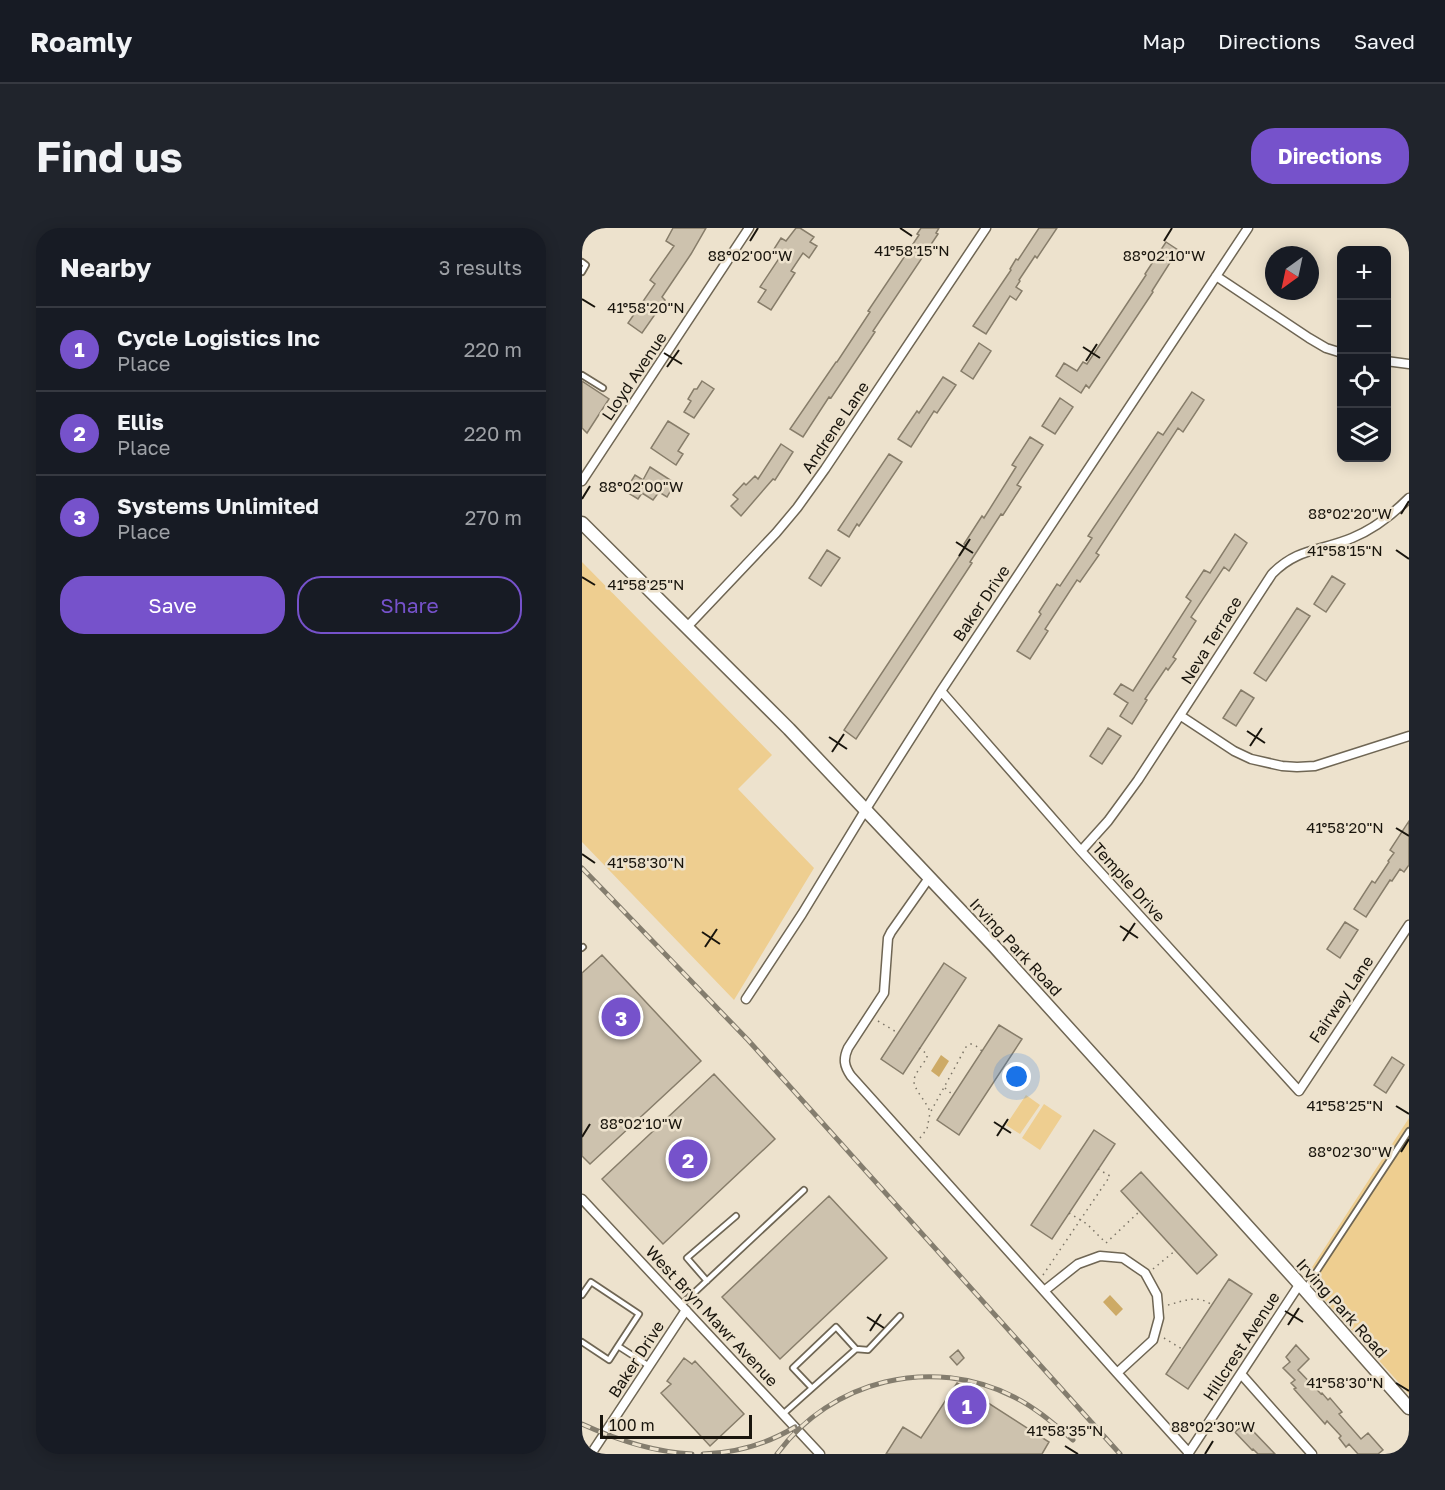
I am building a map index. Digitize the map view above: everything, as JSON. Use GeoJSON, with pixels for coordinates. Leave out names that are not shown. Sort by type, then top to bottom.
{"type":"FeatureCollection","features":[{"type":"Feature","properties":{"kind":"main road","name":"Irving Park Road"},"geometry":{"type":"LineString","coordinates":[[582,523],[866,809],[1002,955],[1409,1408]]}},
{"type":"Feature","properties":{"kind":"street","name":"Lloyd Avenue"},"geometry":{"type":"LineString","coordinates":[[582,481],[749,228]]}},
{"type":"Feature","properties":{"kind":"street","name":"Andrene Lane"},"geometry":{"type":"LineString","coordinates":[[687,627],[797,508],[825,470],[986,228]]}},
{"type":"Feature","properties":{"kind":"street","name":"Baker Drive"},"geometry":{"type":"LineString","coordinates":[[747,999],[941,691],[1248,228]]}},
{"type":"Feature","properties":{"kind":"street"},"geometry":{"type":"LineString","coordinates":[[1216,276],[1309,338],[1337,352]]}},
{"type":"Feature","properties":{"kind":"street"},"geometry":{"type":"LineString","coordinates":[[1391,362],[1409,364]]}},
{"type":"Feature","properties":{"kind":"street","name":"Neva Terrace"},"geometry":{"type":"LineString","coordinates":[[1081,851],[1126,798],[1266,581],[1279,566],[1306,552],[1350,539],[1367,531],[1385,520],[1409,498]]}},
{"type":"Feature","properties":{"kind":"street","name":"Temple Drive"},"geometry":{"type":"LineString","coordinates":[[941,691],[1081,851],[1299,1090]]}},
{"type":"Feature","properties":{"kind":"street"},"geometry":{"type":"LineString","coordinates":[[1181,716],[1234,751],[1259,761],[1282,766],[1315,766],[1409,736]]}},
{"type":"Feature","properties":{"kind":"street"},"geometry":{"type":"LineString","coordinates":[[928,878],[888,938],[884,993],[844,1055],[846,1070],[1188,1454]]}},
{"type":"Feature","properties":{"kind":"street","name":"Fairway Lane"},"geometry":{"type":"LineString","coordinates":[[1299,1090],[1409,925]]}},
{"type":"Feature","properties":{"kind":"street","name":"West Bryn Mawr Avenue"},"geometry":{"type":"LineString","coordinates":[[582,1199],[820,1454]]}},
{"type":"Feature","properties":{"kind":"street"},"geometry":{"type":"LineString","coordinates":[[1044,1291],[1078,1264],[1100,1256],[1123,1258],[1146,1275],[1157,1295],[1159,1318],[1153,1340],[1117,1373]]}},
{"type":"Feature","properties":{"kind":"street","name":"Hillcrest Avenue"},"geometry":{"type":"LineString","coordinates":[[1188,1454],[1302,1287]]}},
{"type":"Feature","properties":{"kind":"street","name":"Baker Drive"},"geometry":{"type":"LineString","coordinates":[[595,1453],[684,1308]]}},
{"type":"Feature","properties":{"kind":"street"},"geometry":{"type":"LineString","coordinates":[[1241,1374],[1312,1454]]}},
{"type":"Feature","properties":{"kind":"lane"},"geometry":{"type":"LineString","coordinates":[[582,262],[586,265],[582,272]]}},
{"type":"Feature","properties":{"kind":"lane"},"geometry":{"type":"LineString","coordinates":[[582,375],[603,388]]}},
{"type":"Feature","properties":{"kind":"lane"},"geometry":{"type":"LineString","coordinates":[[1302,1287],[1409,1131]]}},
{"type":"Feature","properties":{"kind":"lane"},"geometry":{"type":"LineString","coordinates":[[684,1308],[707,1281],[804,1190]]}},
{"type":"Feature","properties":{"kind":"lane"},"geometry":{"type":"LineString","coordinates":[[707,1281],[687,1258],[736,1216]]}},
{"type":"Feature","properties":{"kind":"lane"},"geometry":{"type":"LineString","coordinates":[[582,1295],[591,1282],[639,1314],[609,1360],[582,1342]]}},
{"type":"Feature","properties":{"kind":"lane"},"geometry":{"type":"LineString","coordinates":[[812,1388],[793,1368],[836,1327],[856,1349],[868,1350],[900,1316]]}},
{"type":"Feature","properties":{"kind":"lane"},"geometry":{"type":"LineString","coordinates":[[618,1346],[649,1366]]}},
{"type":"Feature","properties":{"kind":"lane"},"geometry":{"type":"LineString","coordinates":[[783,1414],[856,1349]]}},
{"type":"Feature","properties":{"kind":"path"},"geometry":{"type":"LineString","coordinates":[[870,1015],[898,1033]]}},
{"type":"Feature","properties":{"kind":"path"},"geometry":{"type":"LineString","coordinates":[[913,1145],[924,1135],[930,1113],[966,1047],[971,1044],[982,1051]]}},
{"type":"Feature","properties":{"kind":"path"},"geometry":{"type":"LineString","coordinates":[[919,1048],[927,1054],[927,1058],[914,1079],[914,1084],[928,1105],[930,1113]]}},
{"type":"Feature","properties":{"kind":"path"},"geometry":{"type":"LineString","coordinates":[[945,1088],[953,1095]]}},
{"type":"Feature","properties":{"kind":"path"},"geometry":{"type":"LineString","coordinates":[[1036,1282],[1046,1273],[1110,1176],[1098,1169]]}},
{"type":"Feature","properties":{"kind":"path"},"geometry":{"type":"LineString","coordinates":[[1070,1213],[1087,1224],[1106,1243],[1140,1211]]}},
{"type":"Feature","properties":{"kind":"path"},"geometry":{"type":"LineString","coordinates":[[1146,1275],[1176,1250]]}},
{"type":"Feature","properties":{"kind":"path"},"geometry":{"type":"LineString","coordinates":[[1158,1307],[1197,1298],[1212,1305]]}},
{"type":"Feature","properties":{"kind":"path"},"geometry":{"type":"LineString","coordinates":[[1154,1335],[1182,1349]]}},
{"type":"Feature","properties":{"kind":"shaded area"},"geometry":{"type":"Polygon","coordinates":[[[582,562],[772,755],[738,789],[814,868],[734,1000],[582,842],[582,562]]]}},
{"type":"Feature","properties":{"kind":"shaded area"},"geometry":{"type":"Polygon","coordinates":[[[941,1055],[949,1061],[939,1077],[931,1071],[941,1055]]]}},
{"type":"Feature","properties":{"kind":"shaded area"},"geometry":{"type":"Polygon","coordinates":[[[1026,1095],[1040,1105],[1020,1134],[1006,1125],[1026,1095]]]}},
{"type":"Feature","properties":{"kind":"shaded area"},"geometry":{"type":"Polygon","coordinates":[[[1044,1104],[1062,1116],[1040,1150],[1022,1138],[1044,1104]]]}},
{"type":"Feature","properties":{"kind":"shaded area"},"geometry":{"type":"Polygon","coordinates":[[[1409,1118],[1409,1394],[1305,1278],[1409,1118]]]}},
{"type":"Feature","properties":{"kind":"shaded area"},"geometry":{"type":"Polygon","coordinates":[[[1110,1295],[1123,1309],[1116,1316],[1103,1302],[1110,1295]]]}},
{"type":"Feature","properties":{"kind":"building"},"geometry":{"type":"Polygon","coordinates":[[[673,228],[706,228],[662,297],[665,300],[642,333],[628,323],[655,284],[650,280],[674,246],[666,241],[673,228]]]}},
{"type":"Feature","properties":{"kind":"building"},"geometry":{"type":"Polygon","coordinates":[[[796,228],[814,237],[810,242],[817,246],[809,258],[803,253],[791,271],[795,273],[771,310],[758,302],[766,290],[760,287],[782,254],[774,249],[781,238],[786,241],[796,228]]]}},
{"type":"Feature","properties":{"kind":"building"},"geometry":{"type":"Polygon","coordinates":[[[921,228],[939,228],[936,233],[938,234],[873,331],[875,332],[803,437],[790,429],[870,312],[868,311],[919,235],[917,234],[921,228]]]}},
{"type":"Feature","properties":{"kind":"building"},"geometry":{"type":"Polygon","coordinates":[[[1039,228],[1057,228],[1019,280],[1016,287],[1022,291],[1016,300],[1010,296],[986,334],[973,326],[1039,228]]]}},
{"type":"Feature","properties":{"kind":"building"},"geometry":{"type":"Polygon","coordinates":[[[1166,242],[1178,250],[1089,388],[1086,385],[1081,393],[1056,376],[1064,363],[1077,371],[1083,362],[1087,364],[1166,242]]]}},
{"type":"Feature","properties":{"kind":"building"},"geometry":{"type":"Polygon","coordinates":[[[979,343],[991,351],[973,379],[961,371],[979,343]]]}},
{"type":"Feature","properties":{"kind":"building"},"geometry":{"type":"Polygon","coordinates":[[[943,377],[956,385],[937,413],[934,411],[911,447],[898,439],[943,377]]]}},
{"type":"Feature","properties":{"kind":"building"},"geometry":{"type":"Polygon","coordinates":[[[582,381],[609,399],[587,433],[582,428],[582,381]]]}},
{"type":"Feature","properties":{"kind":"building"},"geometry":{"type":"Polygon","coordinates":[[[702,381],[714,389],[694,418],[684,412],[691,401],[688,399],[702,381]]]}},
{"type":"Feature","properties":{"kind":"building"},"geometry":{"type":"Polygon","coordinates":[[[1192,392],[1204,400],[1183,432],[1178,428],[1096,553],[1099,555],[1080,582],[1077,580],[1045,629],[1048,631],[1030,659],[1017,651],[1057,584],[1060,586],[1092,538],[1088,536],[1158,432],[1163,435],[1192,392]]]}},
{"type":"Feature","properties":{"kind":"building"},"geometry":{"type":"Polygon","coordinates":[[[1060,398],[1073,407],[1055,434],[1042,426],[1060,398]]]}},
{"type":"Feature","properties":{"kind":"building"},"geometry":{"type":"Polygon","coordinates":[[[668,421],[689,434],[678,451],[683,454],[676,465],[651,448],[668,421]]]}},
{"type":"Feature","properties":{"kind":"building"},"geometry":{"type":"Polygon","coordinates":[[[1030,437],[1043,445],[1017,485],[1021,487],[1003,515],[1001,514],[970,562],[972,563],[856,739],[844,730],[966,546],[964,544],[982,516],[984,518],[1016,467],[1012,465],[1030,437]]]}},
{"type":"Feature","properties":{"kind":"building"},"geometry":{"type":"Polygon","coordinates":[[[781,444],[793,452],[775,480],[773,479],[741,516],[731,506],[738,499],[733,495],[744,483],[746,485],[755,476],[758,479],[781,444]]]}},
{"type":"Feature","properties":{"kind":"building"},"geometry":{"type":"Polygon","coordinates":[[[889,454],[902,462],[859,526],[857,524],[849,537],[838,530],[889,454]]]}},
{"type":"Feature","properties":{"kind":"building"},"geometry":{"type":"Polygon","coordinates":[[[650,467],[675,483],[667,497],[659,492],[653,500],[642,493],[638,499],[625,491],[635,475],[643,480],[650,467]]]}},
{"type":"Feature","properties":{"kind":"building"},"geometry":{"type":"Polygon","coordinates":[[[1235,534],[1247,543],[1229,571],[1224,567],[1191,617],[1196,621],[1173,657],[1176,659],[1168,670],[1166,668],[1145,699],[1147,700],[1132,724],[1120,716],[1128,703],[1114,694],[1121,684],[1133,691],[1191,601],[1186,597],[1204,570],[1210,573],[1235,534]]]}},
{"type":"Feature","properties":{"kind":"building"},"geometry":{"type":"Polygon","coordinates":[[[827,550],[840,558],[821,586],[809,578],[827,550]]]}},
{"type":"Feature","properties":{"kind":"building"},"geometry":{"type":"Polygon","coordinates":[[[1332,576],[1345,584],[1326,612],[1314,604],[1332,576]]]}},
{"type":"Feature","properties":{"kind":"building"},"geometry":{"type":"Polygon","coordinates":[[[1297,608],[1310,616],[1266,681],[1254,673],[1297,608]]]}},
{"type":"Feature","properties":{"kind":"building"},"geometry":{"type":"Polygon","coordinates":[[[1241,690],[1254,698],[1236,726],[1223,718],[1241,690]]]}},
{"type":"Feature","properties":{"kind":"building"},"geometry":{"type":"Polygon","coordinates":[[[1108,728],[1121,736],[1102,764],[1090,756],[1108,728]]]}},
{"type":"Feature","properties":{"kind":"building"},"geometry":{"type":"Polygon","coordinates":[[[1409,821],[1409,865],[1404,872],[1400,869],[1392,881],[1390,880],[1366,917],[1354,909],[1372,881],[1375,883],[1389,862],[1394,853],[1390,850],[1409,821]]]}},
{"type":"Feature","properties":{"kind":"building"},"geometry":{"type":"Polygon","coordinates":[[[1345,922],[1358,930],[1340,958],[1327,949],[1345,922]]]}},
{"type":"Feature","properties":{"kind":"building"},"geometry":{"type":"Polygon","coordinates":[[[602,955],[701,1061],[590,1164],[582,1156],[582,973],[602,955]]]}},
{"type":"Feature","properties":{"kind":"building"},"geometry":{"type":"Polygon","coordinates":[[[944,963],[966,978],[903,1074],[881,1059],[944,963]]]}},
{"type":"Feature","properties":{"kind":"building"},"geometry":{"type":"Polygon","coordinates":[[[999,1025],[1022,1039],[959,1135],[937,1120],[999,1025]]]}},
{"type":"Feature","properties":{"kind":"building"},"geometry":{"type":"Polygon","coordinates":[[[1392,1057],[1404,1065],[1386,1093],[1374,1085],[1392,1057]]]}},
{"type":"Feature","properties":{"kind":"building"},"geometry":{"type":"Polygon","coordinates":[[[714,1074],[775,1139],[663,1244],[602,1179],[714,1074]]]}},
{"type":"Feature","properties":{"kind":"building"},"geometry":{"type":"Polygon","coordinates":[[[1094,1130],[1115,1144],[1052,1239],[1031,1225],[1094,1130]]]}},
{"type":"Feature","properties":{"kind":"building"},"geometry":{"type":"Polygon","coordinates":[[[1141,1172],[1217,1255],[1197,1274],[1121,1191],[1141,1172]]]}},
{"type":"Feature","properties":{"kind":"building"},"geometry":{"type":"Polygon","coordinates":[[[829,1196],[887,1258],[780,1359],[722,1297],[829,1196]]]}},
{"type":"Feature","properties":{"kind":"building"},"geometry":{"type":"Polygon","coordinates":[[[1229,1279],[1252,1294],[1188,1389],[1166,1374],[1229,1279]]]}},
{"type":"Feature","properties":{"kind":"building"},"geometry":{"type":"Polygon","coordinates":[[[1296,1345],[1309,1359],[1298,1370],[1321,1394],[1328,1400],[1330,1398],[1342,1412],[1339,1414],[1361,1439],[1368,1433],[1383,1450],[1378,1454],[1358,1454],[1349,1444],[1346,1447],[1339,1438],[1341,1436],[1327,1421],[1325,1424],[1294,1389],[1296,1388],[1291,1383],[1295,1380],[1283,1368],[1290,1362],[1286,1357],[1296,1345]]]}},
{"type":"Feature","properties":{"kind":"building"},"geometry":{"type":"Polygon","coordinates":[[[958,1350],[964,1358],[957,1365],[950,1357],[958,1350]]]}},
{"type":"Feature","properties":{"kind":"building"},"geometry":{"type":"Polygon","coordinates":[[[684,1358],[692,1364],[695,1361],[744,1414],[710,1446],[661,1393],[671,1384],[667,1381],[684,1358]]]}},
{"type":"Feature","properties":{"kind":"building"},"geometry":{"type":"Polygon","coordinates":[[[957,1383],[1049,1442],[1042,1454],[886,1454],[903,1427],[921,1438],[957,1383]]]}},
{"type":"Feature","properties":{"kind":"building"},"geometry":{"type":"Polygon","coordinates":[[[1246,1423],[1275,1454],[1258,1454],[1235,1432],[1246,1423]]]}},
{"type":"Feature","properties":{"kind":"railway"},"geometry":{"type":"LineString","coordinates":[[582,868],[748,1040],[1120,1454]]}},
{"type":"Feature","properties":{"kind":"railway"},"geometry":{"type":"LineString","coordinates":[[777,1454],[799,1429],[825,1408],[854,1392],[885,1382],[917,1377],[950,1378],[982,1384],[1022,1401],[1073,1440]]}},
{"type":"Feature","properties":{"kind":"railway"},"geometry":{"type":"LineString","coordinates":[[582,1424],[636,1444],[663,1451],[692,1454]]}},
{"type":"Feature","properties":{"kind":"railway"},"geometry":{"type":"LineString","coordinates":[[703,1454],[727,1452],[750,1446],[795,1427]]}},
{"type":"Feature","properties":{"kind":"place","name":"Systems Unlimited"},"geometry":{"type":"Point","coordinates":[621,1017]}},
{"type":"Feature","properties":{"kind":"place","name":"Ellis"},"geometry":{"type":"Point","coordinates":[688,1159]}},
{"type":"Feature","properties":{"kind":"place","name":"Cycle Logistics Inc"},"geometry":{"type":"Point","coordinates":[967,1405]}}]}
